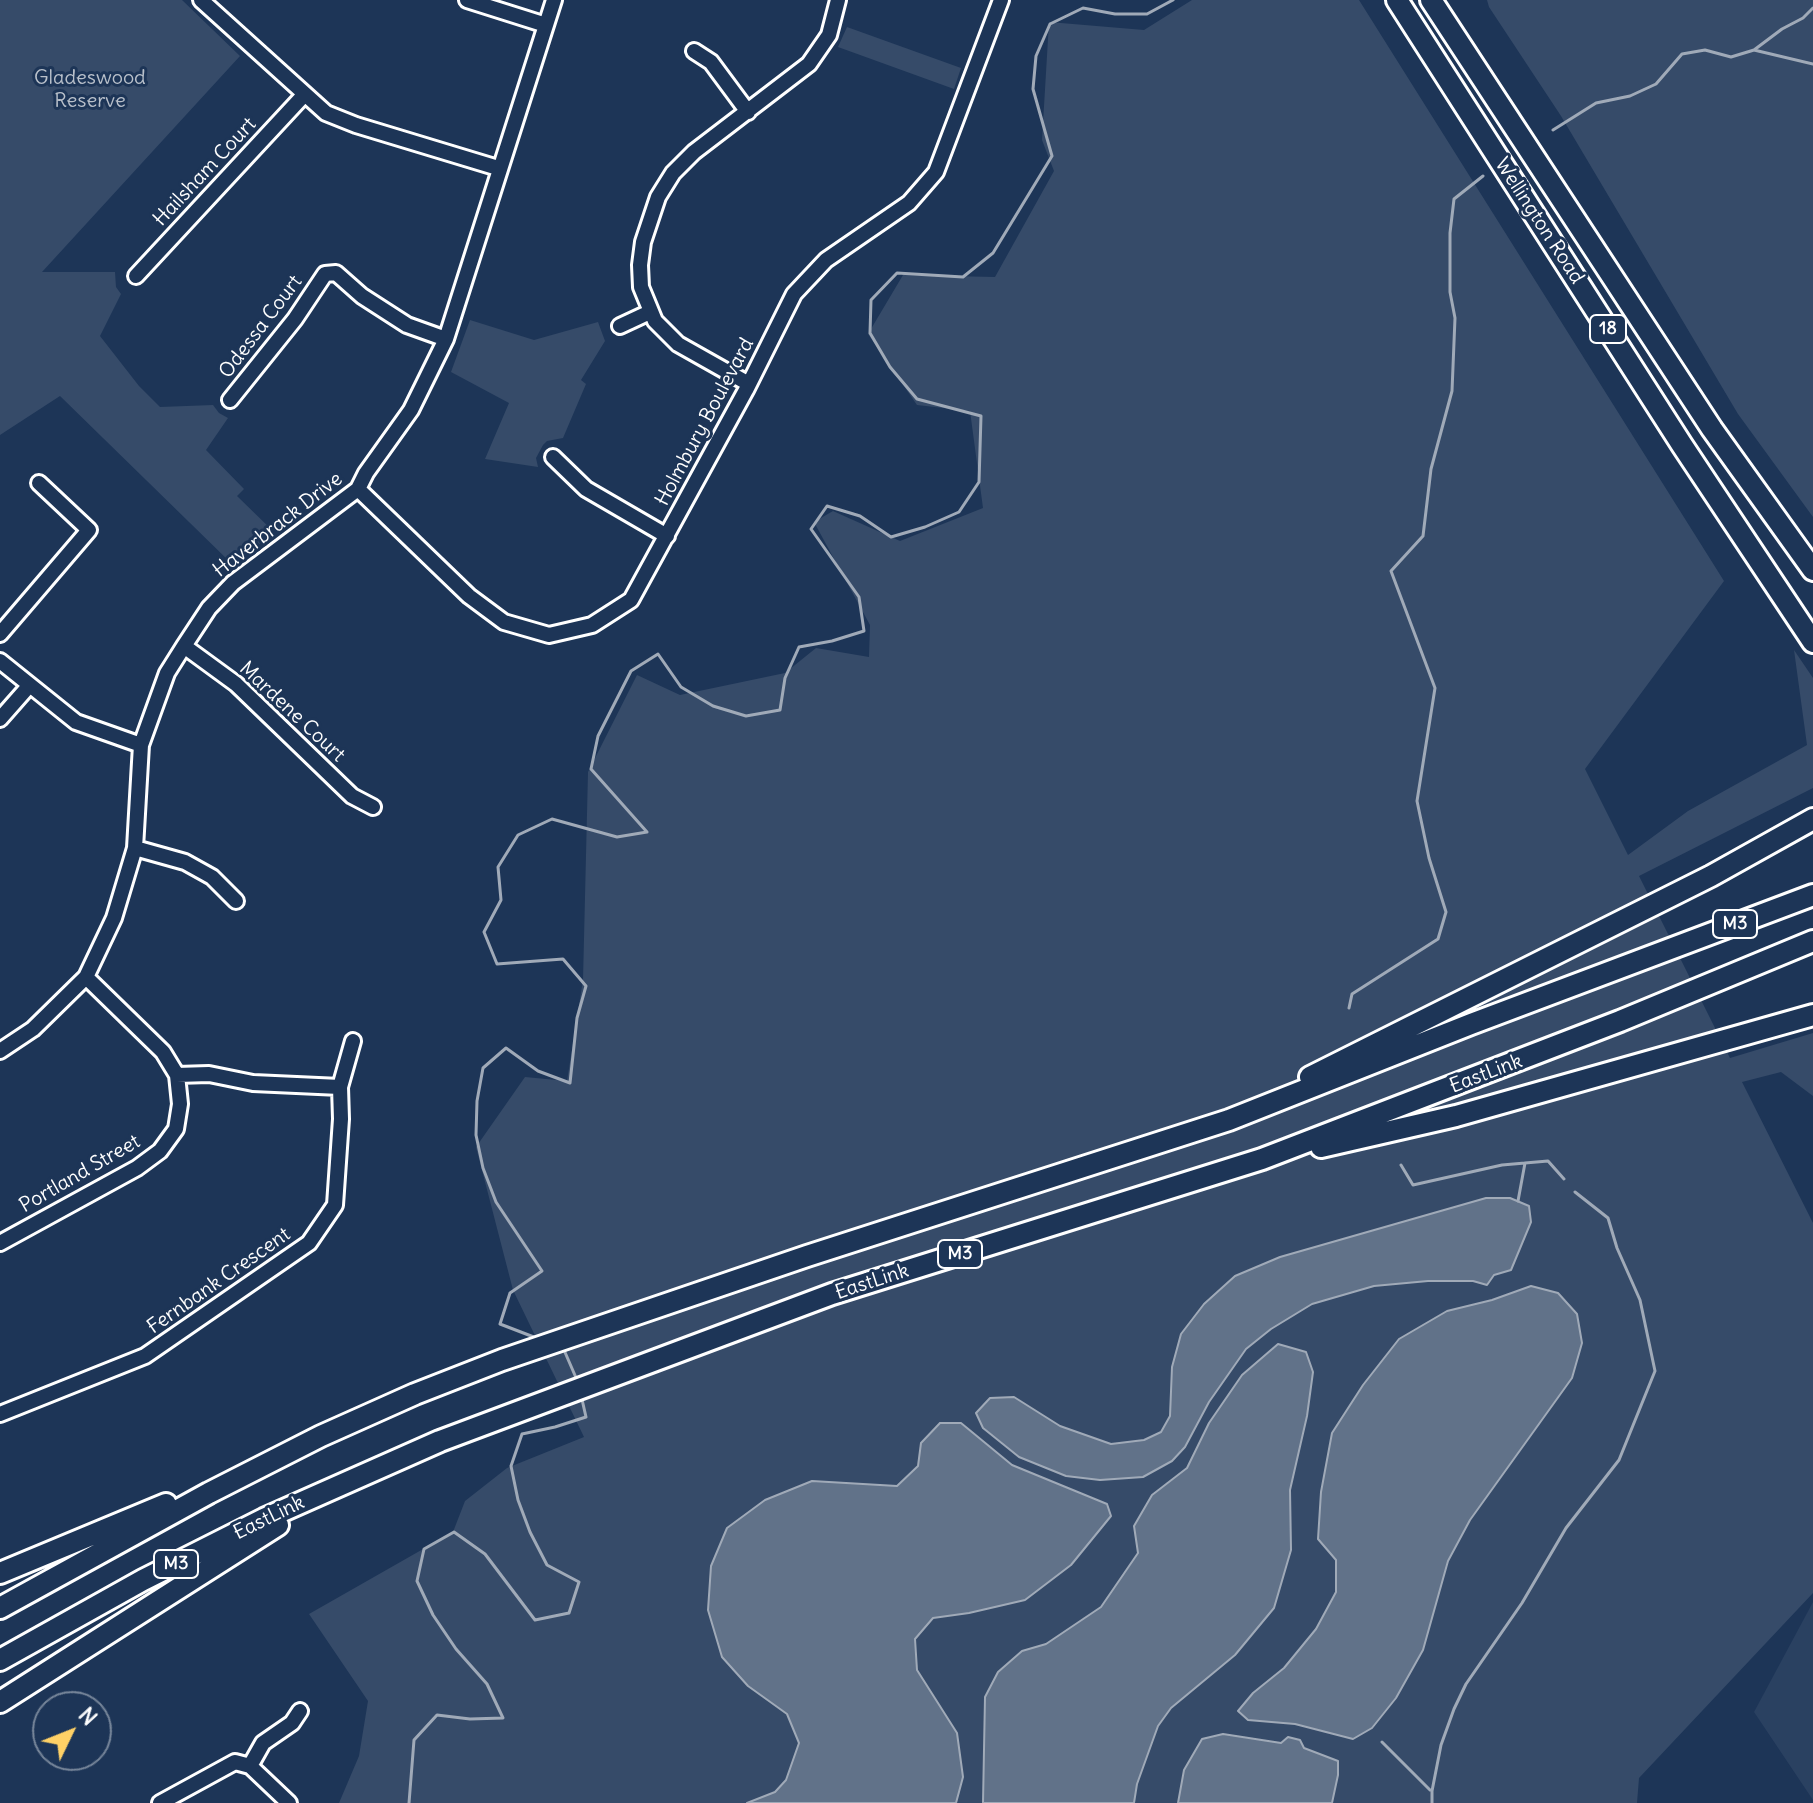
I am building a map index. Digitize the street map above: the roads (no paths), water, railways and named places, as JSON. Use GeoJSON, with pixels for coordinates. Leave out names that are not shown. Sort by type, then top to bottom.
{"type":"FeatureCollection","features":[{"type":"Feature","properties":{"kind":"highway","name":"Wellington Road"},"geometry":{"type":"LineString","coordinates":[[1397,0],[1813,642]]}},
{"type":"Feature","properties":{"kind":"highway","name":"Wellington Road"},"geometry":{"type":"LineString","coordinates":[[1431,0],[1712,429],[1813,570]]}},
{"type":"Feature","properties":{"kind":"highway"},"geometry":{"type":"LineString","coordinates":[[1597,311],[1622,294]]}},
{"type":"Feature","properties":{"kind":"highway"},"geometry":{"type":"LineString","coordinates":[[1229,1120],[1354,1053],[1711,876],[1813,819]]}},
{"type":"Feature","properties":{"kind":"highway","name":"M3"},"geometry":{"type":"LineString","coordinates":[[0,1608],[209,1493],[415,1394],[502,1360],[817,1253],[1229,1120],[1471,1024],[1813,895]]}},
{"type":"Feature","properties":{"kind":"highway","name":"EastLink"},"geometry":{"type":"LineString","coordinates":[[0,1660],[143,1580],[264,1519],[440,1441],[832,1294],[1262,1159],[1620,1021],[1813,941]]}},
{"type":"Feature","properties":{"kind":"highway"},"geometry":{"type":"LineString","coordinates":[[1262,1159],[1456,1116],[1813,1015]]}},
{"type":"Feature","properties":{"kind":"highway"},"geometry":{"type":"LineString","coordinates":[[0,1573],[288,1453]]}},
{"type":"Feature","properties":{"kind":"highway"},"geometry":{"type":"LineString","coordinates":[[0,1702],[356,1477]]}},
{"type":"Feature","properties":{"kind":"street"},"geometry":{"type":"LineString","coordinates":[[201,0],[326,113],[498,168]]}},
{"type":"Feature","properties":{"kind":"street"},"geometry":{"type":"LineString","coordinates":[[467,0],[546,25]]}},
{"type":"Feature","properties":{"kind":"street","name":"Haverbrack Drive"},"geometry":{"type":"LineString","coordinates":[[0,1051],[33,1029],[86,977],[114,918],[135,848],[141,745],[167,673],[184,646],[209,608],[233,583],[358,489],[411,410],[446,339],[554,0]]}},
{"type":"Feature","properties":{"kind":"street"},"geometry":{"type":"LineString","coordinates":[[749,384],[678,344],[662,329],[650,312],[641,287],[640,254],[658,197],[679,165],[789,82],[817,55],[834,23],[838,0]]}},
{"type":"Feature","properties":{"kind":"street","name":"Holmbury Boulevard"},"geometry":{"type":"LineString","coordinates":[[358,489],[469,596],[504,622],[549,635],[592,625],[631,600],[749,384],[787,307],[809,276],[838,251],[909,203],[936,172],[1001,0]]}},
{"type":"Feature","properties":{"kind":"street"},"geometry":{"type":"LineString","coordinates":[[694,51],[711,62],[748,112]]}},
{"type":"Feature","properties":{"kind":"street","name":"Hailsham Court"},"geometry":{"type":"LineString","coordinates":[[136,276],[304,95]]}},
{"type":"Feature","properties":{"kind":"street","name":"Odessa Court"},"geometry":{"type":"LineString","coordinates":[[230,400],[295,319],[325,274],[336,273],[362,296],[407,325],[446,339]]}},
{"type":"Feature","properties":{"kind":"street"},"geometry":{"type":"LineString","coordinates":[[620,326],[650,312]]}},
{"type":"Feature","properties":{"kind":"street"},"geometry":{"type":"LineString","coordinates":[[553,457],[586,489],[667,536]]}},
{"type":"Feature","properties":{"kind":"street"},"geometry":{"type":"LineString","coordinates":[[0,634],[89,530],[39,483]]}},
{"type":"Feature","properties":{"kind":"street","name":"Mardene Court"},"geometry":{"type":"LineString","coordinates":[[184,646],[236,684],[352,796],[373,807]]}},
{"type":"Feature","properties":{"kind":"street"},"geometry":{"type":"LineString","coordinates":[[0,661],[76,722],[141,745]]}},
{"type":"Feature","properties":{"kind":"street"},"geometry":{"type":"LineString","coordinates":[[0,719],[29,686]]}},
{"type":"Feature","properties":{"kind":"street"},"geometry":{"type":"LineString","coordinates":[[135,848],[185,862],[212,877],[236,901]]}},
{"type":"Feature","properties":{"kind":"street"},"geometry":{"type":"LineString","coordinates":[[86,977],[163,1052],[177,1075],[209,1074],[253,1083],[340,1087]]}},
{"type":"Feature","properties":{"kind":"street","name":"Fernbank Crescent"},"geometry":{"type":"LineString","coordinates":[[0,1414],[145,1356],[309,1243],[335,1205],[340,1087],[353,1041]]}},
{"type":"Feature","properties":{"kind":"street","name":"Portland Street"},"geometry":{"type":"LineString","coordinates":[[0,1243],[137,1168],[160,1151],[176,1129],[180,1104],[177,1075]]}},
{"type":"Feature","properties":{"kind":"street"},"geometry":{"type":"LineString","coordinates":[[250,1766],[263,1743],[292,1723],[300,1711]]}},
{"type":"Feature","properties":{"kind":"street"},"geometry":{"type":"LineString","coordinates":[[160,1803],[227,1765],[242,1762],[289,1803]]}},
{"type":"Feature","properties":{"kind":"waterway"},"geometry":{"type":"LineString","coordinates":[[539,1339],[500,1324],[510,1293],[542,1271],[496,1202],[483,1168],[476,1135],[477,1101],[483,1068],[506,1048],[538,1071],[570,1083],[577,1018],[586,986],[563,959],[497,964],[484,932],[501,900],[498,867],[518,835],[552,819],[617,837],[647,832],[591,769],[598,736],[631,671],[658,654],[681,687],[713,706],[746,716],[780,710],[785,678],[799,647],[864,631],[859,597],[811,529],[827,506],[860,516],[891,537],[959,512],[979,482],[981,416],[917,399],[890,367],[870,333],[871,300],[897,273],[963,277],[993,253],[1052,156],[1033,89],[1036,56],[1050,24],[1083,8],[1115,14],[1147,14],[1173,0]]}},
{"type":"Feature","properties":{"kind":"waterway"},"geometry":{"type":"LineString","coordinates":[[1553,130],[1596,103],[1630,96],[1656,84],[1682,54],[1705,50],[1731,57],[1754,50],[1813,8]]}},
{"type":"Feature","properties":{"kind":"waterway"},"geometry":{"type":"LineString","coordinates":[[1754,50],[1813,64]]}},
{"type":"Feature","properties":{"kind":"waterway"},"geometry":{"type":"LineString","coordinates":[[1349,1008],[1352,994],[1438,939],[1446,912],[1429,858],[1417,801],[1435,688],[1391,571],[1423,536],[1431,469],[1452,391],[1455,318],[1450,292],[1450,233],[1454,199],[1483,176]]}},
{"type":"Feature","properties":{"kind":"waterway"},"geometry":{"type":"LineString","coordinates":[[1401,1165],[1413,1185],[1502,1165],[1548,1161],[1564,1179]]}},
{"type":"Feature","properties":{"kind":"waterway"},"geometry":{"type":"LineString","coordinates":[[1518,1201],[1525,1163]]}},
{"type":"Feature","properties":{"kind":"waterway"},"geometry":{"type":"LineString","coordinates":[[1432,1803],[1441,1745],[1466,1684],[1522,1603],[1566,1528],[1619,1460],[1655,1371],[1640,1300],[1617,1248],[1608,1218],[1575,1192]]}},
{"type":"Feature","properties":{"kind":"waterway"},"geometry":{"type":"LineString","coordinates":[[561,1348],[577,1380]]}},
{"type":"Feature","properties":{"kind":"waterway"},"geometry":{"type":"LineString","coordinates":[[409,1803],[414,1740],[437,1715],[470,1719],[503,1718],[487,1684],[456,1649],[433,1615],[417,1581],[424,1549],[454,1532],[485,1554],[535,1620],[569,1613],[579,1582],[547,1565],[518,1500],[511,1466],[522,1434],[586,1417],[581,1395]]}},
{"type":"Feature","properties":{"kind":"waterway"},"geometry":{"type":"LineString","coordinates":[[1382,1742],[1430,1790]]}},
{"type":"Feature","properties":{"kind":"park label","name":"Gladeswood Reserve"},"geometry":{"type":"Point","coordinates":[90,90]}}]}
